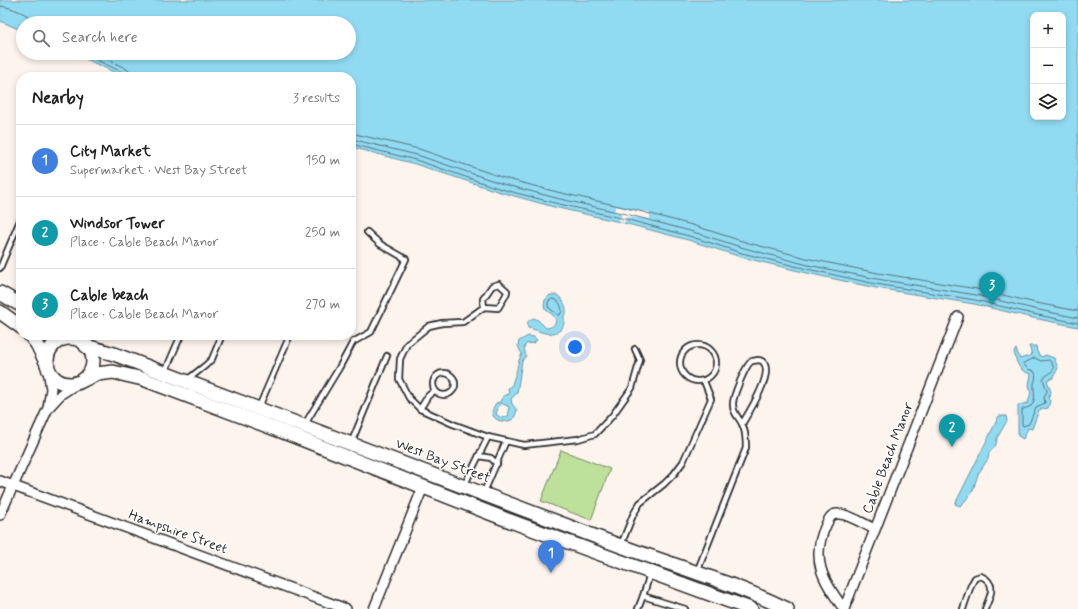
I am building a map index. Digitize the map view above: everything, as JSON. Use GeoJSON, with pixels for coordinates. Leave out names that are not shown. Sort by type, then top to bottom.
{"type":"FeatureCollection","features":[{"type":"Feature","properties":{"kind":"main road"},"geometry":{"type":"LineString","coordinates":[[0,293],[16,302]]}},
{"type":"Feature","properties":{"kind":"main road"},"geometry":{"type":"LineString","coordinates":[[0,312],[16,323]]}},
{"type":"Feature","properties":{"kind":"main road"},"geometry":{"type":"LineString","coordinates":[[34,340],[53,377],[60,382],[68,384],[81,382],[97,374],[113,372],[143,379],[423,487],[746,608]]}},
{"type":"Feature","properties":{"kind":"main road"},"geometry":{"type":"LineString","coordinates":[[48,366],[49,352],[54,345],[62,340]]}},
{"type":"Feature","properties":{"kind":"main road"},"geometry":{"type":"LineString","coordinates":[[78,340],[91,352],[93,363],[91,371],[81,382]]}},
{"type":"Feature","properties":{"kind":"main road","name":"West Bay Street"},"geometry":{"type":"LineString","coordinates":[[86,346],[114,354],[621,546],[754,594],[786,609]]}},
{"type":"Feature","properties":{"kind":"street","name":"Cable Beach Manor"},"geometry":{"type":"LineString","coordinates":[[844,609],[958,317]]}},
{"type":"Feature","properties":{"kind":"street"},"geometry":{"type":"LineString","coordinates":[[0,515],[48,408],[51,389],[48,366]]}},
{"type":"Feature","properties":{"kind":"street"},"geometry":{"type":"LineString","coordinates":[[48,408],[61,394],[81,382]]}},
{"type":"Feature","properties":{"kind":"street","name":"Hampshire Street"},"geometry":{"type":"LineString","coordinates":[[0,481],[346,609]]}},
{"type":"Feature","properties":{"kind":"street"},"geometry":{"type":"LineString","coordinates":[[374,609],[423,487]]}},
{"type":"Feature","properties":{"kind":"street"},"geometry":{"type":"LineString","coordinates":[[844,609],[831,592],[819,564],[818,549],[822,532],[829,518],[833,514],[846,515],[875,529]]}},
{"type":"Feature","properties":{"kind":"lane"},"geometry":{"type":"LineString","coordinates":[[0,268],[16,230]]}},
{"type":"Feature","properties":{"kind":"lane"},"geometry":{"type":"LineString","coordinates":[[304,426],[340,368],[353,342],[371,332],[406,258],[380,244],[367,232]]}},
{"type":"Feature","properties":{"kind":"lane"},"geometry":{"type":"LineString","coordinates":[[484,307],[483,299],[492,286],[499,284],[507,291],[498,308],[484,307],[463,322],[442,322],[430,326],[407,344],[400,359],[399,379],[409,398],[420,409],[488,437],[524,445],[578,439],[595,434],[612,416],[632,388],[640,360],[635,349]]}},
{"type":"Feature","properties":{"kind":"lane"},"geometry":{"type":"LineString","coordinates":[[164,373],[179,340]]}},
{"type":"Feature","properties":{"kind":"lane"},"geometry":{"type":"LineString","coordinates":[[186,381],[212,359],[220,340]]}},
{"type":"Feature","properties":{"kind":"lane"},"geometry":{"type":"LineString","coordinates":[[258,408],[288,340]]}},
{"type":"Feature","properties":{"kind":"lane"},"geometry":{"type":"LineString","coordinates":[[702,345],[710,349],[716,357],[716,367],[712,375],[704,381],[695,381],[686,377],[681,369],[680,360],[684,351],[692,346],[702,345]]}},
{"type":"Feature","properties":{"kind":"lane"},"geometry":{"type":"LineString","coordinates":[[351,443],[387,356]]}},
{"type":"Feature","properties":{"kind":"lane"},"geometry":{"type":"LineString","coordinates":[[697,573],[746,448],[742,424],[736,416],[732,404],[748,365],[753,360],[759,360],[764,363],[766,367],[766,377],[742,424]]}},
{"type":"Feature","properties":{"kind":"lane"},"geometry":{"type":"LineString","coordinates":[[447,373],[453,378],[455,385],[450,392],[442,394],[435,390],[433,382],[438,374],[447,373]]}},
{"type":"Feature","properties":{"kind":"lane"},"geometry":{"type":"LineString","coordinates":[[621,546],[633,515],[640,503],[664,484],[683,462],[711,399],[704,381]]}},
{"type":"Feature","properties":{"kind":"lane"},"geometry":{"type":"LineString","coordinates":[[420,409],[428,396],[435,390]]}},
{"type":"Feature","properties":{"kind":"lane"},"geometry":{"type":"LineString","coordinates":[[464,486],[488,437]]}},
{"type":"Feature","properties":{"kind":"lane"},"geometry":{"type":"LineString","coordinates":[[483,493],[506,441]]}},
{"type":"Feature","properties":{"kind":"lane"},"geometry":{"type":"LineString","coordinates":[[479,456],[491,458],[497,464]]}},
{"type":"Feature","properties":{"kind":"lane"},"geometry":{"type":"LineString","coordinates":[[638,609],[644,596],[651,572]]}},
{"type":"Feature","properties":{"kind":"lane"},"geometry":{"type":"LineString","coordinates":[[963,609],[971,585],[975,578],[981,576],[986,578],[991,585],[991,593],[985,609]]}},
{"type":"Feature","properties":{"kind":"lane"},"geometry":{"type":"LineString","coordinates":[[644,596],[685,609]]}},
{"type":"Feature","properties":{"kind":"green space"},"geometry":{"type":"Polygon","coordinates":[[[561,450],[610,469],[591,520],[541,501],[561,450]]]}},
{"type":"Feature","properties":{"kind":"water"},"geometry":{"type":"Polygon","coordinates":[[[0,0],[1078,0],[1078,327],[974,304],[876,288],[741,257],[688,240],[500,192],[415,164],[356,148],[356,72],[113,72],[88,60],[356,60],[356,16],[16,16],[16,28],[0,21],[0,0]]]}},
{"type":"Feature","properties":{"kind":"water"},"geometry":{"type":"Polygon","coordinates":[[[550,295],[559,296],[565,305],[566,312],[564,315],[564,324],[562,328],[556,332],[543,333],[528,328],[528,322],[534,318],[546,328],[555,324],[555,318],[544,307],[545,300],[550,295]]]}},
{"type":"Feature","properties":{"kind":"water"},"geometry":{"type":"Polygon","coordinates":[[[528,336],[534,337],[537,340],[534,343],[526,344],[524,348],[526,356],[522,361],[517,393],[511,399],[512,404],[517,410],[515,416],[511,420],[502,421],[496,419],[492,413],[496,403],[500,402],[503,396],[509,394],[508,388],[512,385],[522,354],[518,346],[519,341],[528,336]],[[501,403],[496,414],[501,418],[506,417],[509,415],[509,407],[501,403]]]}},
{"type":"Feature","properties":{"kind":"water"},"geometry":{"type":"Polygon","coordinates":[[[1029,346],[1036,346],[1037,352],[1041,357],[1046,355],[1054,358],[1058,368],[1053,378],[1047,380],[1051,392],[1048,398],[1050,401],[1048,408],[1039,410],[1032,429],[1028,428],[1023,439],[1018,436],[1018,405],[1028,403],[1031,392],[1029,385],[1031,374],[1021,369],[1017,363],[1014,352],[1016,349],[1020,359],[1032,355],[1029,346]]]}},
{"type":"Feature","properties":{"kind":"water"},"geometry":{"type":"Polygon","coordinates":[[[999,416],[1006,416],[1007,421],[997,438],[996,445],[989,453],[988,459],[978,474],[973,490],[960,506],[955,504],[999,416]]]}},
{"type":"Feature","properties":{"kind":"pier"},"geometry":{"type":"Polygon","coordinates":[[[616,206],[631,210],[650,212],[650,219],[627,217],[624,223],[618,221],[622,215],[614,212],[616,206]]]}},
{"type":"Feature","properties":{"kind":"place","name":"Cable beach"},"geometry":{"type":"Point","coordinates":[992,305]}},
{"type":"Feature","properties":{"kind":"place","name":"Windsor Tower"},"geometry":{"type":"Point","coordinates":[952,447]}},
{"type":"Feature","properties":{"kind":"place","name":"City Market"},"geometry":{"type":"Point","coordinates":[551,573]}}]}
